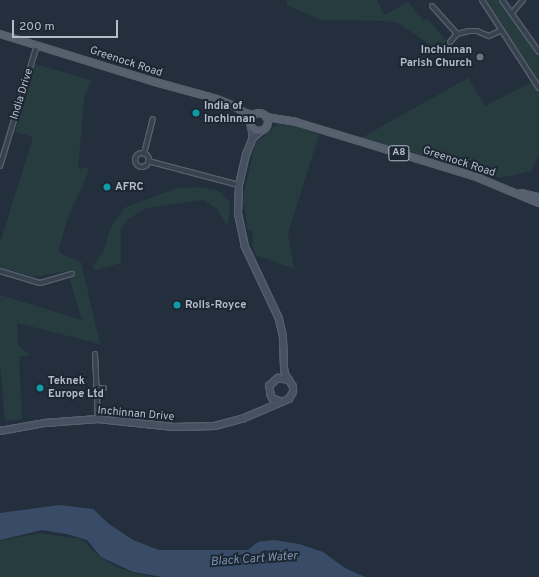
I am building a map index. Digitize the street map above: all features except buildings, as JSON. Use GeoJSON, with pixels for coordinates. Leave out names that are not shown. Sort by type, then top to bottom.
{"type":"FeatureCollection","features":[{"type":"Feature","properties":{"kind":"main road","name":"Greenock Road"},"geometry":{"type":"LineString","coordinates":[[0,34],[228,102],[245,113],[254,115]]}},
{"type":"Feature","properties":{"kind":"main road"},"geometry":{"type":"LineString","coordinates":[[245,113],[251,126],[261,131],[268,125],[278,120]]}},
{"type":"Feature","properties":{"kind":"main road","name":"A8"},"geometry":{"type":"LineString","coordinates":[[254,115],[260,113],[266,117]]}},
{"type":"Feature","properties":{"kind":"main road"},"geometry":{"type":"LineString","coordinates":[[251,126],[254,115]]}},
{"type":"Feature","properties":{"kind":"main road","name":"Greenock Road"},"geometry":{"type":"LineString","coordinates":[[266,117],[296,122],[474,176],[539,203]]}},
{"type":"Feature","properties":{"kind":"main road"},"geometry":{"type":"LineString","coordinates":[[266,117],[268,125]]}},
{"type":"Feature","properties":{"kind":"main road","name":"Greenock Road"},"geometry":{"type":"LineString","coordinates":[[517,193],[525,193],[539,197]]}},
{"type":"Feature","properties":{"kind":"street"},"geometry":{"type":"LineString","coordinates":[[482,0],[539,88]]}},
{"type":"Feature","properties":{"kind":"street"},"geometry":{"type":"LineString","coordinates":[[502,0],[539,52]]}},
{"type":"Feature","properties":{"kind":"street"},"geometry":{"type":"LineString","coordinates":[[512,13],[523,0]]}},
{"type":"Feature","properties":{"kind":"street"},"geometry":{"type":"LineString","coordinates":[[432,6],[457,34]]}},
{"type":"Feature","properties":{"kind":"street"},"geometry":{"type":"LineString","coordinates":[[450,42],[457,34],[473,30],[489,36],[502,30]]}},
{"type":"Feature","properties":{"kind":"street"},"geometry":{"type":"LineString","coordinates":[[535,45],[539,41]]}},
{"type":"Feature","properties":{"kind":"street","name":"India Drive"},"geometry":{"type":"LineString","coordinates":[[0,166],[37,45]]}},
{"type":"Feature","properties":{"kind":"street"},"geometry":{"type":"LineString","coordinates":[[144,154],[153,119]]}},
{"type":"Feature","properties":{"kind":"street"},"geometry":{"type":"LineString","coordinates":[[251,126],[253,138]]}},
{"type":"Feature","properties":{"kind":"street"},"geometry":{"type":"LineString","coordinates":[[261,131],[253,138],[246,155],[239,185],[238,214],[242,238],[250,261],[272,302],[279,319],[283,337],[284,368],[293,387],[292,396],[285,401],[277,401],[271,396]]}},
{"type":"Feature","properties":{"kind":"street"},"geometry":{"type":"LineString","coordinates":[[144,154],[148,161]]}},
{"type":"Feature","properties":{"kind":"street"},"geometry":{"type":"LineString","coordinates":[[144,154],[136,156],[135,160],[137,164],[145,166],[148,161]]}},
{"type":"Feature","properties":{"kind":"street"},"geometry":{"type":"LineString","coordinates":[[148,161],[239,185]]}},
{"type":"Feature","properties":{"kind":"street"},"geometry":{"type":"LineString","coordinates":[[0,271],[40,282],[72,274]]}},
{"type":"Feature","properties":{"kind":"street"},"geometry":{"type":"LineString","coordinates":[[95,354],[98,419]]}},
{"type":"Feature","properties":{"kind":"street"},"geometry":{"type":"LineString","coordinates":[[267,407],[271,396],[269,386],[278,378],[284,368]]}},
{"type":"Feature","properties":{"kind":"street"},"geometry":{"type":"LineString","coordinates":[[278,378],[289,380]]}},
{"type":"Feature","properties":{"kind":"street"},"geometry":{"type":"LineString","coordinates":[[97,388],[104,388]]}},
{"type":"Feature","properties":{"kind":"street","name":"Inchinnan Drive"},"geometry":{"type":"LineString","coordinates":[[0,431],[45,423],[98,419],[174,427],[224,425],[242,420],[267,407],[281,402]]}},
{"type":"Feature","properties":{"kind":"green space"},"geometry":{"type":"Polygon","coordinates":[[[287,0],[377,0],[384,15],[408,2],[424,21],[427,18],[446,41],[443,53],[398,23],[386,21],[321,20],[287,5],[287,0]]]}},
{"type":"Feature","properties":{"kind":"green space"},"geometry":{"type":"Polygon","coordinates":[[[486,0],[500,0],[532,45],[539,58],[539,84],[486,0]]]}},
{"type":"Feature","properties":{"kind":"green space"},"geometry":{"type":"Polygon","coordinates":[[[35,64],[91,80],[84,99],[78,169],[88,167],[88,173],[68,218],[59,248],[60,253],[81,262],[100,344],[17,323],[18,345],[30,355],[19,357],[22,419],[5,421],[0,362],[0,295],[82,320],[67,271],[34,277],[0,267],[0,243],[33,137],[15,132],[35,64]]]}},
{"type":"Feature","properties":{"kind":"green space"},"geometry":{"type":"Polygon","coordinates":[[[468,78],[485,106],[532,82],[539,94],[539,154],[532,171],[500,178],[361,138],[468,78]]]}},
{"type":"Feature","properties":{"kind":"green space"},"geometry":{"type":"Polygon","coordinates":[[[279,123],[289,123],[319,135],[288,233],[294,269],[256,255],[252,245],[252,230],[248,230],[243,198],[255,144],[279,123]]]}},
{"type":"Feature","properties":{"kind":"green space"},"geometry":{"type":"Polygon","coordinates":[[[198,187],[219,191],[230,202],[228,227],[217,209],[204,200],[146,208],[127,220],[121,229],[121,263],[96,270],[92,267],[104,251],[110,229],[124,208],[177,188],[198,187]]]}},
{"type":"Feature","properties":{"kind":"green space"},"geometry":{"type":"Polygon","coordinates":[[[39,533],[81,539],[100,557],[117,567],[133,573],[153,577],[0,577],[0,541],[39,533]]]}},
{"type":"Feature","properties":{"kind":"water","name":"Black Cart Water"},"geometry":{"type":"Polygon","coordinates":[[[60,505],[93,509],[109,524],[133,540],[159,550],[248,550],[258,542],[274,540],[299,544],[323,552],[345,568],[365,577],[162,577],[133,572],[101,557],[87,540],[67,534],[42,530],[0,540],[0,513],[60,505]]]}},
{"type":"Feature","properties":{"kind":"place","name":"Inchinnan Parish Church"},"geometry":{"type":"Point","coordinates":[480,57]}},
{"type":"Feature","properties":{"kind":"place","name":"India of Inchinnan"},"geometry":{"type":"Point","coordinates":[196,113]}},
{"type":"Feature","properties":{"kind":"place","name":"AFRC"},"geometry":{"type":"Point","coordinates":[107,187]}},
{"type":"Feature","properties":{"kind":"place","name":"Rolls-Royce"},"geometry":{"type":"Point","coordinates":[177,305]}},
{"type":"Feature","properties":{"kind":"place","name":"Teknek Europe Ltd"},"geometry":{"type":"Point","coordinates":[40,388]}}]}
